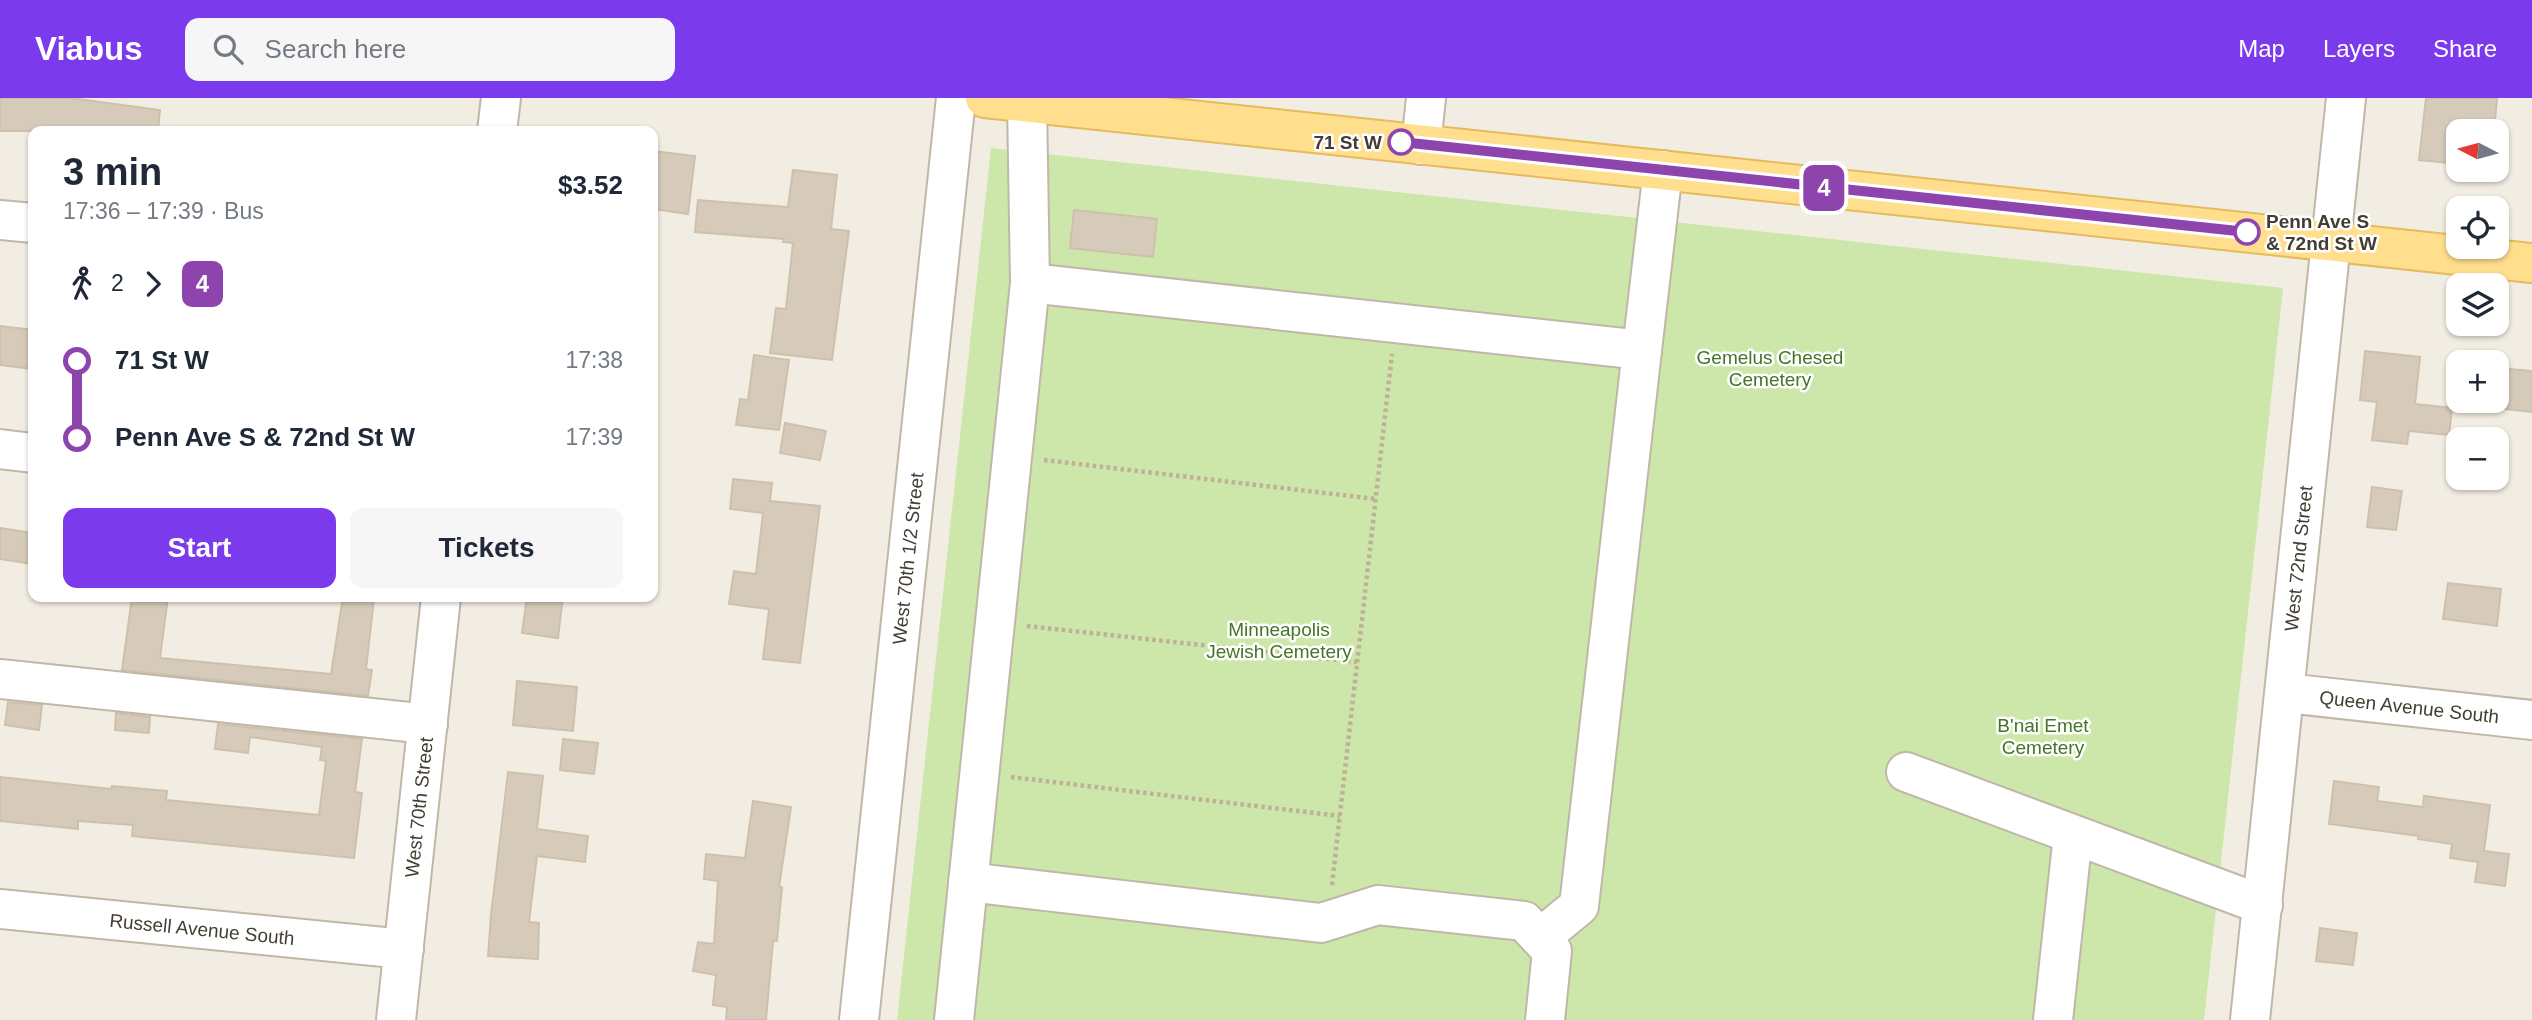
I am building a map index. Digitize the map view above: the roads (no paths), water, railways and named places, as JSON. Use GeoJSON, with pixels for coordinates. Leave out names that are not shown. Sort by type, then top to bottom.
{"type":"FeatureCollection","features":[{"type":"Feature","properties":{"kind":"main road"},"geometry":{"type":"LineString","coordinates":[[985,98],[2532,263]]}},
{"type":"Feature","properties":{"kind":"street"},"geometry":{"type":"LineString","coordinates":[[498,126],[501,98]]}},
{"type":"Feature","properties":{"kind":"street","name":"West 70th 1/2 Street"},"geometry":{"type":"LineString","coordinates":[[859,1020],[956,98]]}},
{"type":"Feature","properties":{"kind":"street"},"geometry":{"type":"LineString","coordinates":[[1422,145],[1426,98]]}},
{"type":"Feature","properties":{"kind":"street","name":"West 72nd Street"},"geometry":{"type":"LineString","coordinates":[[2250,1020],[2346,98]]}},
{"type":"Feature","properties":{"kind":"street"},"geometry":{"type":"LineString","coordinates":[[954,1020],[1030,283],[1027,102]]}},
{"type":"Feature","properties":{"kind":"street"},"geometry":{"type":"LineString","coordinates":[[1540,938],[1579,906],[1662,170]]}},
{"type":"Feature","properties":{"kind":"street"},"geometry":{"type":"LineString","coordinates":[[0,220],[28,223]]}},
{"type":"Feature","properties":{"kind":"street"},"geometry":{"type":"LineString","coordinates":[[1030,283],[1642,349]]}},
{"type":"Feature","properties":{"kind":"street"},"geometry":{"type":"LineString","coordinates":[[0,449],[28,452]]}},
{"type":"Feature","properties":{"kind":"street","name":"West 70th Street"},"geometry":{"type":"LineString","coordinates":[[396,1020],[440,602]]}},
{"type":"Feature","properties":{"kind":"street"},"geometry":{"type":"LineString","coordinates":[[0,679],[428,724]]}},
{"type":"Feature","properties":{"kind":"street","name":"Queen Avenue South"},"geometry":{"type":"LineString","coordinates":[[2286,693],[2532,720]]}},
{"type":"Feature","properties":{"kind":"street"},"geometry":{"type":"LineString","coordinates":[[1906,772],[2263,905]]}},
{"type":"Feature","properties":{"kind":"street"},"geometry":{"type":"LineString","coordinates":[[2053,1020],[2073,835]]}},
{"type":"Feature","properties":{"kind":"street"},"geometry":{"type":"LineString","coordinates":[[968,882],[1321,923],[1378,905],[1524,921],[1552,951],[1545,1020]]}},
{"type":"Feature","properties":{"kind":"street","name":"Russell Avenue South"},"geometry":{"type":"LineString","coordinates":[[0,909],[404,949]]}},
{"type":"Feature","properties":{"kind":"place","name":"71 St W"},"geometry":{"type":"Point","coordinates":[1401,142]}},
{"type":"Feature","properties":{"kind":"place","name":"Penn Ave S & 72nd St W"},"geometry":{"type":"Point","coordinates":[2247,232]}},
{"type":"Feature","properties":{"kind":"park label","name":"Gemelus Chesed Cemetery"},"geometry":{"type":"Point","coordinates":[1770,368]}},
{"type":"Feature","properties":{"kind":"park label","name":"Minneapolis Jewish Cemetery"},"geometry":{"type":"Point","coordinates":[1279,640]}},
{"type":"Feature","properties":{"kind":"park label","name":"B'nai Emet Cemetery"},"geometry":{"type":"Point","coordinates":[2043,736]}}]}
